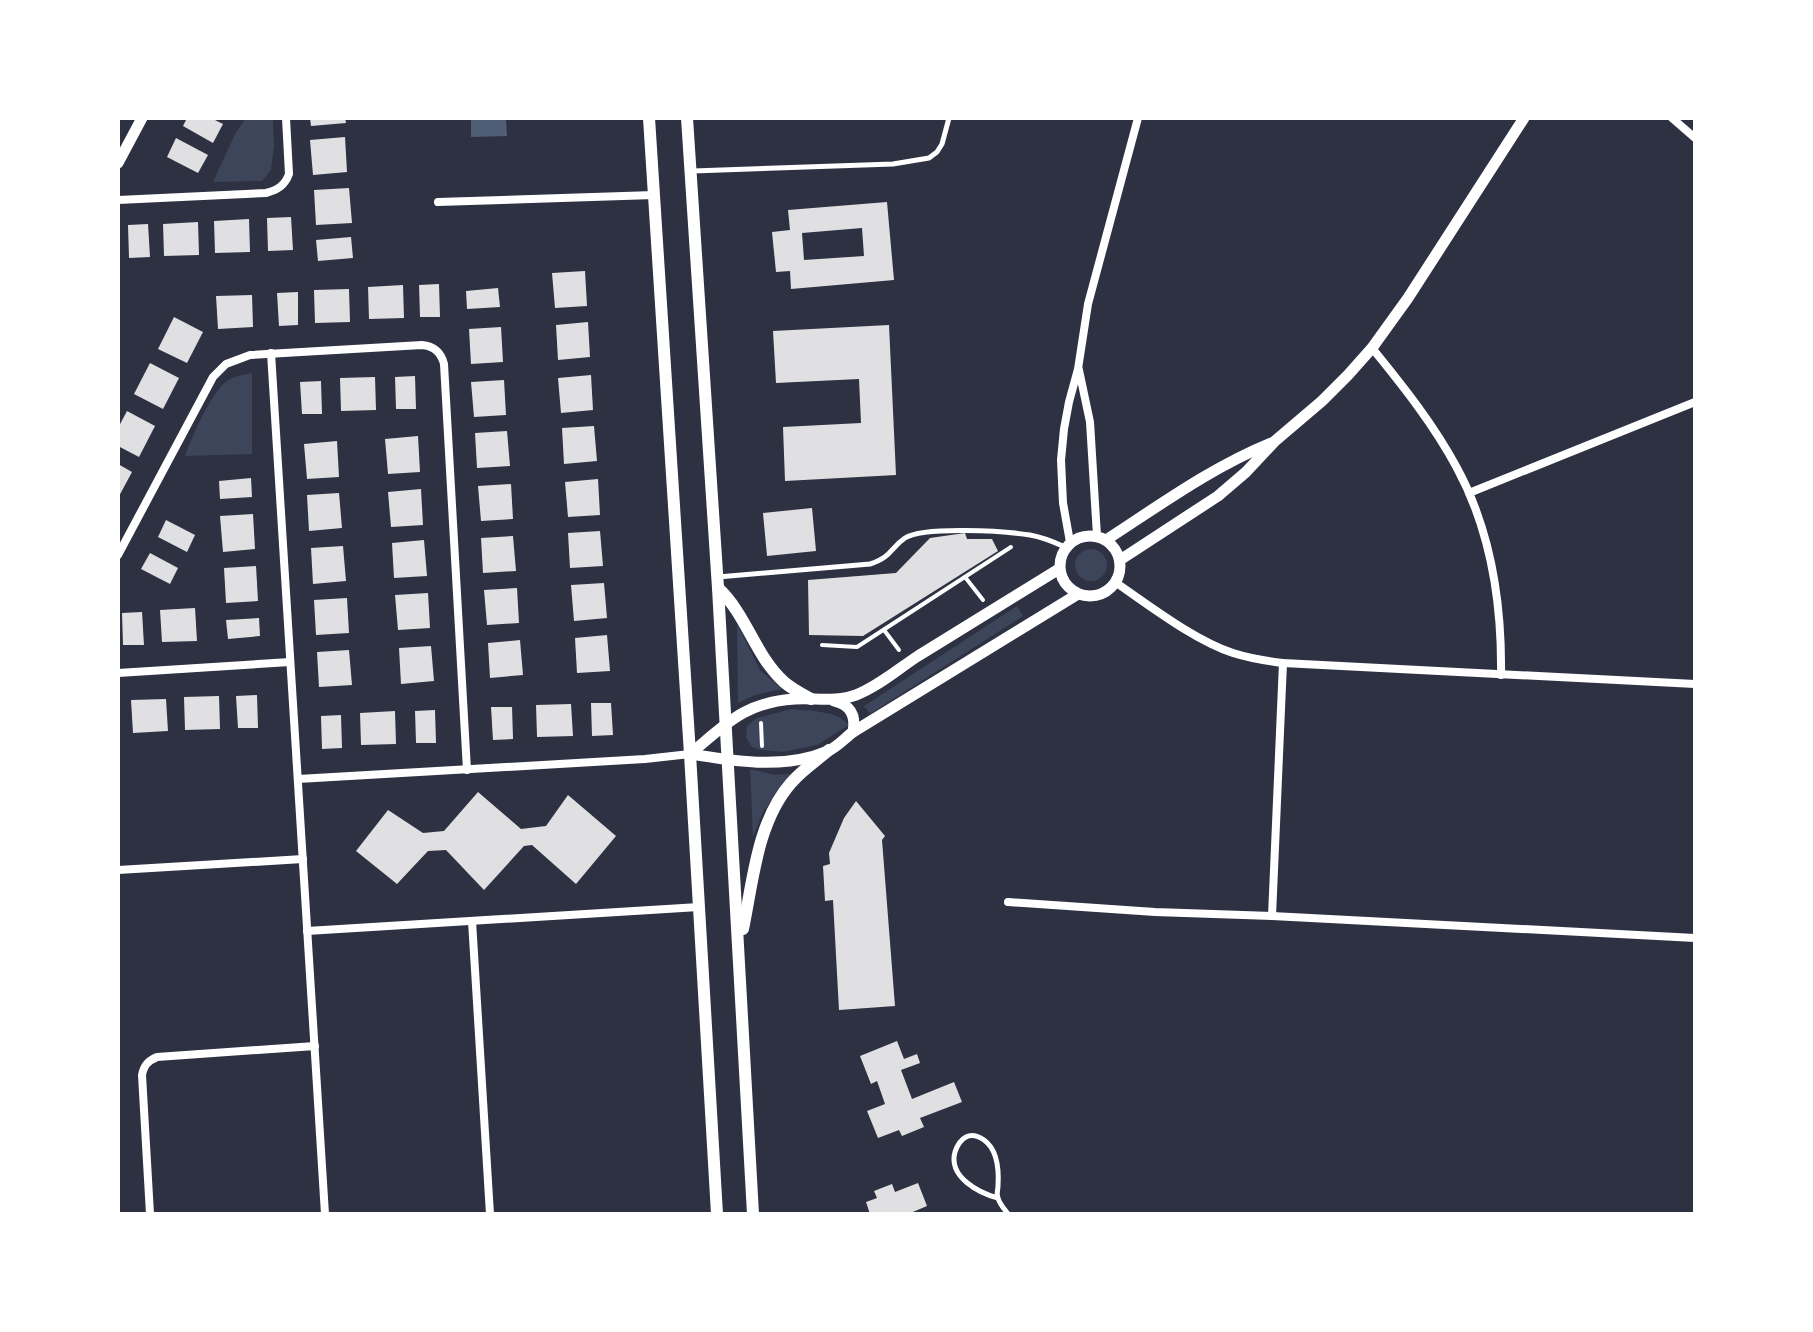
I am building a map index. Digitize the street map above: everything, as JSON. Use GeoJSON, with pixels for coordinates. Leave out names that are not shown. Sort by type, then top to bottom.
{"type":"FeatureCollection","features":[{"type":"Feature","properties":{"kind":"main road"},"geometry":{"type":"LineString","coordinates":[[649,118],[717,1214]]}},
{"type":"Feature","properties":{"kind":"main road"},"geometry":{"type":"LineString","coordinates":[[687,118],[753,1214]]}},
{"type":"Feature","properties":{"kind":"main road"},"geometry":{"type":"LineString","coordinates":[[717,583],[774,672],[811,699]]}},
{"type":"Feature","properties":{"kind":"main road"},"geometry":{"type":"LineString","coordinates":[[739,948],[759,849],[777,804],[791,783],[829,750]]}},
{"type":"Feature","properties":{"kind":"street"},"geometry":{"type":"LineString","coordinates":[[118,163],[142,118]]}},
{"type":"Feature","properties":{"kind":"street"},"geometry":{"type":"LineString","coordinates":[[118,200],[274,191],[289,174],[286,118]]}},
{"type":"Feature","properties":{"kind":"street"},"geometry":{"type":"LineString","coordinates":[[1067,545],[1061,460],[1069,402],[1078,369],[1088,304],[1138,118]]}},
{"type":"Feature","properties":{"kind":"street"},"geometry":{"type":"LineString","coordinates":[[1120,560],[1218,496],[1348,375],[1408,298],[1524,118]]}},
{"type":"Feature","properties":{"kind":"street"},"geometry":{"type":"LineString","coordinates":[[1672,118],[1695,138]]}},
{"type":"Feature","properties":{"kind":"street"},"geometry":{"type":"LineString","coordinates":[[438,202],[654,195]]}},
{"type":"Feature","properties":{"kind":"street"},"geometry":{"type":"LineString","coordinates":[[118,555],[213,377],[226,364],[241,357],[271,353],[422,345],[439,352],[444,364],[467,770]]}},
{"type":"Feature","properties":{"kind":"street"},"geometry":{"type":"LineString","coordinates":[[1372,348],[1424,415],[1469,493],[1480,521],[1494,580],[1501,675]]}},
{"type":"Feature","properties":{"kind":"street"},"geometry":{"type":"LineString","coordinates":[[271,353],[325,1214]]}},
{"type":"Feature","properties":{"kind":"street"},"geometry":{"type":"LineString","coordinates":[[1078,369],[1090,422],[1102,538]]}},
{"type":"Feature","properties":{"kind":"street"},"geometry":{"type":"LineString","coordinates":[[1469,493],[1695,402]]}},
{"type":"Feature","properties":{"kind":"street"},"geometry":{"type":"LineString","coordinates":[[1102,538],[1206,475],[1275,441]]}},
{"type":"Feature","properties":{"kind":"street"},"geometry":{"type":"LineString","coordinates":[[1088,535],[1102,538],[1117,552],[1120,560],[1115,582],[1099,595],[1078,594],[1062,580],[1060,558],[1067,545],[1078,537],[1088,535]]}},
{"type":"Feature","properties":{"kind":"street"},"geometry":{"type":"LineString","coordinates":[[830,700],[863,691],[1059,569]]}},
{"type":"Feature","properties":{"kind":"street"},"geometry":{"type":"LineString","coordinates":[[1115,582],[1214,645],[1258,660],[1695,684]]}},
{"type":"Feature","properties":{"kind":"street"},"geometry":{"type":"LineString","coordinates":[[298,779],[690,754],[763,763],[790,761],[829,750],[853,732],[1078,594]]}},
{"type":"Feature","properties":{"kind":"street"},"geometry":{"type":"LineString","coordinates":[[118,673],[290,662]]}},
{"type":"Feature","properties":{"kind":"street"},"geometry":{"type":"LineString","coordinates":[[1272,916],[1283,663]]}},
{"type":"Feature","properties":{"kind":"street"},"geometry":{"type":"LineString","coordinates":[[690,754],[737,715],[776,701],[811,699],[843,703],[851,711],[855,722],[853,732]]}},
{"type":"Feature","properties":{"kind":"street"},"geometry":{"type":"LineString","coordinates":[[118,870],[303,859]]}},
{"type":"Feature","properties":{"kind":"street"},"geometry":{"type":"LineString","coordinates":[[1008,902],[1695,938]]}},
{"type":"Feature","properties":{"kind":"street"},"geometry":{"type":"LineString","coordinates":[[307,931],[699,907]]}},
{"type":"Feature","properties":{"kind":"street"},"geometry":{"type":"LineString","coordinates":[[472,921],[490,1214]]}},
{"type":"Feature","properties":{"kind":"street"},"geometry":{"type":"LineString","coordinates":[[150,1214],[142,1075],[145,1065],[157,1057],[315,1046]]}},
{"type":"Feature","properties":{"kind":"lane"},"geometry":{"type":"LineString","coordinates":[[692,171],[893,164],[929,158],[942,144],[949,118]]}},
{"type":"Feature","properties":{"kind":"lane"},"geometry":{"type":"LineString","coordinates":[[717,583],[870,564],[884,559],[905,538],[923,532],[974,531],[1030,535],[1067,545]]}},
{"type":"Feature","properties":{"kind":"lane"},"geometry":{"type":"LineString","coordinates":[[998,1198],[974,1189],[958,1171],[955,1153],[965,1137],[978,1137],[991,1147],[998,1165],[998,1198],[1008,1214]]}},
{"type":"Feature","properties":{"kind":"path"},"geometry":{"type":"LineString","coordinates":[[822,645],[857,647],[1030,535]]}},
{"type":"Feature","properties":{"kind":"path"},"geometry":{"type":"LineString","coordinates":[[965,577],[991,610]]}},
{"type":"Feature","properties":{"kind":"path"},"geometry":{"type":"LineString","coordinates":[[884,630],[908,662]]}},
{"type":"Feature","properties":{"kind":"path"},"geometry":{"type":"LineString","coordinates":[[760,705],[763,763]]}},
{"type":"Feature","properties":{"kind":"shaded area"},"geometry":{"type":"Polygon","coordinates":[[[246,118],[273,118],[271,170],[262,181],[213,182],[235,134],[246,118]]]}},
{"type":"Feature","properties":{"kind":"shaded area"},"geometry":{"type":"Polygon","coordinates":[[[471,119],[506,119],[507,136],[471,137],[471,119]]]}},
{"type":"Feature","properties":{"kind":"shaded area"},"geometry":{"type":"Polygon","coordinates":[[[252,373],[252,454],[185,456],[203,416],[221,387],[233,378],[252,373]]]}},
{"type":"Feature","properties":{"kind":"shaded area"},"geometry":{"type":"Polygon","coordinates":[[[1091,549],[1102,554],[1107,565],[1102,576],[1091,581],[1080,576],[1075,565],[1080,554],[1091,549]]]}},
{"type":"Feature","properties":{"kind":"shaded area"},"geometry":{"type":"Polygon","coordinates":[[[1017,606],[1023,616],[870,714],[864,706],[1017,606]]]}},
{"type":"Feature","properties":{"kind":"shaded area"},"geometry":{"type":"Polygon","coordinates":[[[737,624],[760,670],[782,689],[755,695],[738,703],[737,624]]]}},
{"type":"Feature","properties":{"kind":"shaded area"},"geometry":{"type":"Polygon","coordinates":[[[791,709],[830,714],[849,725],[817,745],[783,752],[752,747],[746,738],[747,726],[757,718],[791,709]]]}},
{"type":"Feature","properties":{"kind":"shaded area"},"geometry":{"type":"Polygon","coordinates":[[[750,769],[775,775],[790,774],[763,812],[753,837],[750,769]]]}},
{"type":"Feature","properties":{"kind":"building"},"geometry":{"type":"Polygon","coordinates":[[[187,118],[211,118],[223,124],[213,143],[183,126],[187,118]]]}},
{"type":"Feature","properties":{"kind":"building"},"geometry":{"type":"Polygon","coordinates":[[[310,118],[345,118],[346,123],[311,126],[310,118]]]}},
{"type":"Feature","properties":{"kind":"building"},"geometry":{"type":"Polygon","coordinates":[[[345,137],[347,172],[313,175],[310,140],[345,137]]]}},
{"type":"Feature","properties":{"kind":"building"},"geometry":{"type":"Polygon","coordinates":[[[176,138],[208,155],[198,173],[167,157],[176,138]]]}},
{"type":"Feature","properties":{"kind":"building"},"geometry":{"type":"Polygon","coordinates":[[[349,188],[352,223],[316,225],[314,190],[349,188]]]}},
{"type":"Feature","properties":{"kind":"building"},"geometry":{"type":"Polygon","coordinates":[[[887,202],[894,280],[791,289],[790,271],[776,272],[772,232],[790,230],[788,210],[887,202]],[[862,228],[802,233],[804,260],[864,256],[862,228]]]}},
{"type":"Feature","properties":{"kind":"building"},"geometry":{"type":"Polygon","coordinates":[[[291,217],[293,250],[268,251],[267,218],[291,217]]]}},
{"type":"Feature","properties":{"kind":"building"},"geometry":{"type":"Polygon","coordinates":[[[249,219],[250,252],[215,253],[214,221],[249,219]]]}},
{"type":"Feature","properties":{"kind":"building"},"geometry":{"type":"Polygon","coordinates":[[[198,222],[199,255],[164,256],[163,224],[198,222]]]}},
{"type":"Feature","properties":{"kind":"building"},"geometry":{"type":"Polygon","coordinates":[[[148,224],[150,257],[129,258],[128,225],[148,224]]]}},
{"type":"Feature","properties":{"kind":"building"},"geometry":{"type":"Polygon","coordinates":[[[351,237],[353,258],[318,261],[316,240],[351,237]]]}},
{"type":"Feature","properties":{"kind":"building"},"geometry":{"type":"Polygon","coordinates":[[[585,271],[587,306],[555,308],[552,273],[585,271]]]}},
{"type":"Feature","properties":{"kind":"building"},"geometry":{"type":"Polygon","coordinates":[[[439,284],[440,317],[420,317],[419,285],[439,284]]]}},
{"type":"Feature","properties":{"kind":"building"},"geometry":{"type":"Polygon","coordinates":[[[403,285],[404,318],[369,319],[368,287],[403,285]]]}},
{"type":"Feature","properties":{"kind":"building"},"geometry":{"type":"Polygon","coordinates":[[[498,288],[500,307],[467,309],[466,291],[498,288]]]}},
{"type":"Feature","properties":{"kind":"building"},"geometry":{"type":"Polygon","coordinates":[[[349,289],[350,322],[315,323],[314,290],[349,289]]]}},
{"type":"Feature","properties":{"kind":"building"},"geometry":{"type":"Polygon","coordinates":[[[298,292],[298,325],[279,326],[277,293],[298,292]]]}},
{"type":"Feature","properties":{"kind":"building"},"geometry":{"type":"Polygon","coordinates":[[[252,295],[253,327],[218,329],[216,296],[252,295]]]}},
{"type":"Feature","properties":{"kind":"building"},"geometry":{"type":"Polygon","coordinates":[[[174,317],[203,332],[187,363],[158,349],[174,317]]]}},
{"type":"Feature","properties":{"kind":"building"},"geometry":{"type":"Polygon","coordinates":[[[588,322],[590,357],[558,360],[556,325],[588,322]]]}},
{"type":"Feature","properties":{"kind":"building"},"geometry":{"type":"Polygon","coordinates":[[[889,325],[896,475],[785,481],[783,427],[861,423],[859,379],[776,383],[773,331],[889,325]]]}},
{"type":"Feature","properties":{"kind":"building"},"geometry":{"type":"Polygon","coordinates":[[[501,327],[503,362],[471,364],[469,329],[501,327]]]}},
{"type":"Feature","properties":{"kind":"building"},"geometry":{"type":"Polygon","coordinates":[[[150,363],[179,378],[163,409],[134,394],[150,363]]]}},
{"type":"Feature","properties":{"kind":"building"},"geometry":{"type":"Polygon","coordinates":[[[591,375],[593,410],[561,413],[558,378],[591,375]]]}},
{"type":"Feature","properties":{"kind":"building"},"geometry":{"type":"Polygon","coordinates":[[[415,376],[416,409],[396,409],[395,377],[415,376]]]}},
{"type":"Feature","properties":{"kind":"building"},"geometry":{"type":"Polygon","coordinates":[[[375,377],[376,410],[341,411],[340,378],[375,377]]]}},
{"type":"Feature","properties":{"kind":"building"},"geometry":{"type":"Polygon","coordinates":[[[504,380],[506,415],[474,417],[471,382],[504,380]]]}},
{"type":"Feature","properties":{"kind":"building"},"geometry":{"type":"Polygon","coordinates":[[[321,381],[322,414],[302,414],[300,382],[321,381]]]}},
{"type":"Feature","properties":{"kind":"building"},"geometry":{"type":"Polygon","coordinates":[[[127,411],[155,426],[139,457],[118,446],[118,428],[127,411]]]}},
{"type":"Feature","properties":{"kind":"building"},"geometry":{"type":"Polygon","coordinates":[[[594,426],[597,461],[564,464],[562,428],[594,426]]]}},
{"type":"Feature","properties":{"kind":"building"},"geometry":{"type":"Polygon","coordinates":[[[507,431],[510,466],[477,468],[475,433],[507,431]]]}},
{"type":"Feature","properties":{"kind":"building"},"geometry":{"type":"Polygon","coordinates":[[[418,436],[420,472],[388,474],[385,439],[418,436]]]}},
{"type":"Feature","properties":{"kind":"building"},"geometry":{"type":"Polygon","coordinates":[[[337,441],[339,477],[307,479],[304,444],[337,441]]]}},
{"type":"Feature","properties":{"kind":"building"},"geometry":{"type":"Polygon","coordinates":[[[118,464],[132,472],[118,498],[118,464]]]}},
{"type":"Feature","properties":{"kind":"building"},"geometry":{"type":"Polygon","coordinates":[[[251,478],[252,497],[220,499],[219,481],[251,478]]]}},
{"type":"Feature","properties":{"kind":"building"},"geometry":{"type":"Polygon","coordinates":[[[598,479],[600,515],[568,517],[565,482],[598,479]]]}},
{"type":"Feature","properties":{"kind":"building"},"geometry":{"type":"Polygon","coordinates":[[[511,484],[513,519],[481,521],[478,486],[511,484]]]}},
{"type":"Feature","properties":{"kind":"building"},"geometry":{"type":"Polygon","coordinates":[[[421,489],[423,525],[391,527],[388,492],[421,489]]]}},
{"type":"Feature","properties":{"kind":"building"},"geometry":{"type":"Polygon","coordinates":[[[339,493],[342,528],[309,531],[307,495],[339,493]]]}},
{"type":"Feature","properties":{"kind":"building"},"geometry":{"type":"Polygon","coordinates":[[[812,508],[816,551],[767,556],[763,513],[812,508]]]}},
{"type":"Feature","properties":{"kind":"building"},"geometry":{"type":"Polygon","coordinates":[[[253,514],[255,549],[223,552],[220,516],[253,514]]]}},
{"type":"Feature","properties":{"kind":"building"},"geometry":{"type":"Polygon","coordinates":[[[166,520],[195,535],[187,552],[158,537],[166,520]]]}},
{"type":"Feature","properties":{"kind":"building"},"geometry":{"type":"Polygon","coordinates":[[[600,531],[603,566],[570,568],[568,533],[600,531]]]}},
{"type":"Feature","properties":{"kind":"building"},"geometry":{"type":"Polygon","coordinates":[[[965,533],[967,539],[992,539],[998,551],[863,636],[809,635],[808,580],[896,573],[930,538],[965,533]]]}},
{"type":"Feature","properties":{"kind":"building"},"geometry":{"type":"Polygon","coordinates":[[[513,536],[516,571],[483,573],[481,538],[513,536]]]}},
{"type":"Feature","properties":{"kind":"building"},"geometry":{"type":"Polygon","coordinates":[[[424,540],[427,576],[394,578],[392,543],[424,540]]]}},
{"type":"Feature","properties":{"kind":"building"},"geometry":{"type":"Polygon","coordinates":[[[343,546],[346,581],[313,584],[311,548],[343,546]]]}},
{"type":"Feature","properties":{"kind":"building"},"geometry":{"type":"Polygon","coordinates":[[[150,553],[178,568],[170,584],[141,569],[150,553]]]}},
{"type":"Feature","properties":{"kind":"building"},"geometry":{"type":"Polygon","coordinates":[[[256,566],[258,601],[226,603],[224,568],[256,566]]]}},
{"type":"Feature","properties":{"kind":"building"},"geometry":{"type":"Polygon","coordinates":[[[604,583],[607,618],[574,621],[571,585],[604,583]]]}},
{"type":"Feature","properties":{"kind":"building"},"geometry":{"type":"Polygon","coordinates":[[[517,588],[519,623],[487,625],[484,590],[517,588]]]}},
{"type":"Feature","properties":{"kind":"building"},"geometry":{"type":"Polygon","coordinates":[[[428,593],[430,628],[398,630],[395,595],[428,593]]]}},
{"type":"Feature","properties":{"kind":"building"},"geometry":{"type":"Polygon","coordinates":[[[347,598],[349,633],[316,635],[314,600],[347,598]]]}},
{"type":"Feature","properties":{"kind":"building"},"geometry":{"type":"Polygon","coordinates":[[[195,608],[197,641],[162,642],[160,610],[195,608]]]}},
{"type":"Feature","properties":{"kind":"building"},"geometry":{"type":"Polygon","coordinates":[[[142,612],[144,645],[123,645],[122,613],[142,612]]]}},
{"type":"Feature","properties":{"kind":"building"},"geometry":{"type":"Polygon","coordinates":[[[259,618],[260,636],[228,639],[226,620],[259,618]]]}},
{"type":"Feature","properties":{"kind":"building"},"geometry":{"type":"Polygon","coordinates":[[[607,635],[610,671],[577,673],[575,638],[607,635]]]}},
{"type":"Feature","properties":{"kind":"building"},"geometry":{"type":"Polygon","coordinates":[[[520,640],[523,675],[490,678],[488,643],[520,640]]]}},
{"type":"Feature","properties":{"kind":"building"},"geometry":{"type":"Polygon","coordinates":[[[431,646],[434,681],[401,684],[399,648],[431,646]]]}},
{"type":"Feature","properties":{"kind":"building"},"geometry":{"type":"Polygon","coordinates":[[[349,650],[352,685],[319,687],[317,652],[349,650]]]}},
{"type":"Feature","properties":{"kind":"building"},"geometry":{"type":"Polygon","coordinates":[[[257,695],[258,728],[238,728],[236,696],[257,695]]]}},
{"type":"Feature","properties":{"kind":"building"},"geometry":{"type":"Polygon","coordinates":[[[219,696],[220,729],[185,730],[184,697],[219,696]]]}},
{"type":"Feature","properties":{"kind":"building"},"geometry":{"type":"Polygon","coordinates":[[[166,699],[168,731],[133,733],[131,700],[166,699]]]}},
{"type":"Feature","properties":{"kind":"building"},"geometry":{"type":"Polygon","coordinates":[[[591,703],[611,703],[613,735],[592,736],[591,703]]]}},
{"type":"Feature","properties":{"kind":"building"},"geometry":{"type":"Polygon","coordinates":[[[571,704],[573,736],[537,737],[536,705],[571,704]]]}},
{"type":"Feature","properties":{"kind":"building"},"geometry":{"type":"Polygon","coordinates":[[[491,707],[512,707],[513,739],[493,740],[491,707]]]}},
{"type":"Feature","properties":{"kind":"building"},"geometry":{"type":"Polygon","coordinates":[[[435,710],[436,743],[416,743],[415,711],[435,710]]]}},
{"type":"Feature","properties":{"kind":"building"},"geometry":{"type":"Polygon","coordinates":[[[395,711],[396,744],[361,745],[360,713],[395,711]]]}},
{"type":"Feature","properties":{"kind":"building"},"geometry":{"type":"Polygon","coordinates":[[[341,715],[342,748],[322,749],[321,716],[341,715]]]}},
{"type":"Feature","properties":{"kind":"building"},"geometry":{"type":"Polygon","coordinates":[[[478,792],[521,829],[546,826],[568,795],[616,836],[576,884],[532,845],[524,846],[484,890],[446,850],[428,851],[397,884],[356,851],[388,810],[423,833],[444,831],[478,792]]]}},
{"type":"Feature","properties":{"kind":"building"},"geometry":{"type":"Polygon","coordinates":[[[856,801],[885,836],[882,840],[895,1006],[839,1010],[833,900],[825,901],[823,866],[830,864],[829,853],[844,818],[856,801]]]}},
{"type":"Feature","properties":{"kind":"building"},"geometry":{"type":"Polygon","coordinates":[[[897,1041],[904,1059],[917,1054],[920,1063],[901,1070],[912,1099],[954,1082],[962,1102],[920,1118],[924,1127],[902,1136],[899,1130],[878,1138],[867,1111],[885,1104],[877,1081],[871,1084],[860,1056],[897,1041]]]}},
{"type":"Feature","properties":{"kind":"building"},"geometry":{"type":"Polygon","coordinates":[[[918,1183],[927,1206],[908,1214],[870,1214],[866,1202],[877,1198],[874,1191],[892,1184],[895,1192],[918,1183]]]}}]}
